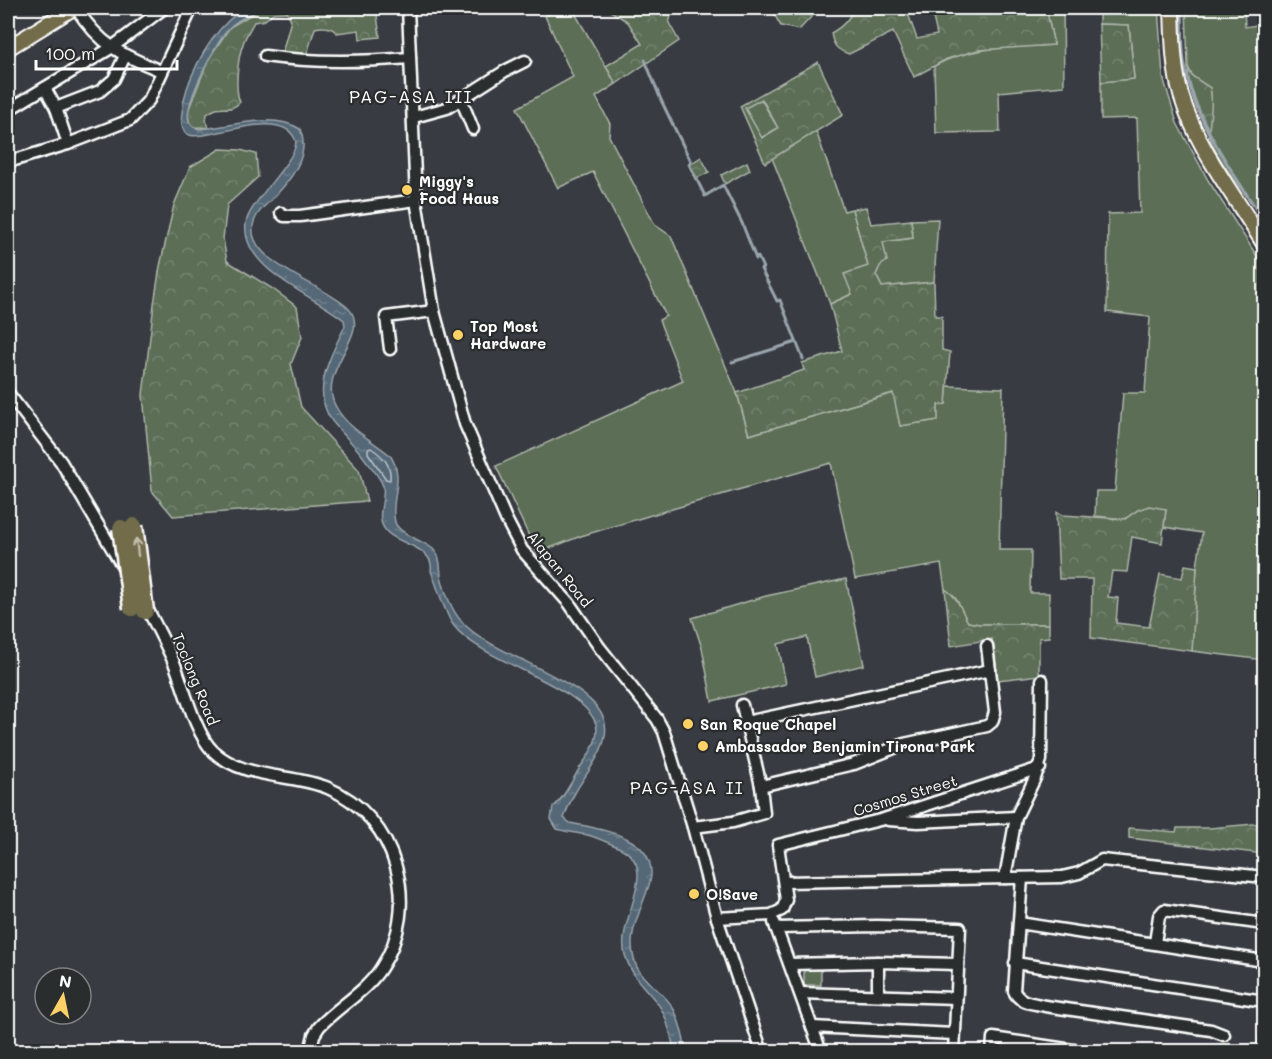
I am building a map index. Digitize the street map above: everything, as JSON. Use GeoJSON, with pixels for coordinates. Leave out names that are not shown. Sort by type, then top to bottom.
{"type":"FeatureCollection","features":[{"type":"Feature","properties":{"kind":"highway"},"geometry":{"type":"LineString","coordinates":[[128,527],[139,609]]}},
{"type":"Feature","properties":{"kind":"main road"},"geometry":{"type":"LineString","coordinates":[[8,48],[75,8]]}},
{"type":"Feature","properties":{"kind":"main road"},"geometry":{"type":"LineString","coordinates":[[1172,8],[1177,73],[1187,112],[1208,154],[1264,244]]}},
{"type":"Feature","properties":{"kind":"street"},"geometry":{"type":"LineString","coordinates":[[75,8],[90,29],[111,48],[161,71]]}},
{"type":"Feature","properties":{"kind":"street"},"geometry":{"type":"LineString","coordinates":[[8,110],[111,48],[164,8]]}},
{"type":"Feature","properties":{"kind":"street"},"geometry":{"type":"LineString","coordinates":[[8,162],[68,144],[130,120],[148,100],[192,8]]}},
{"type":"Feature","properties":{"kind":"street","name":"Alapan Road"},"geometry":{"type":"LineString","coordinates":[[408,8],[416,200],[434,311],[446,362],[465,424],[515,538],[531,561],[575,610],[600,648],[657,719],[671,751],[717,918],[762,1052]]}},
{"type":"Feature","properties":{"kind":"street"},"geometry":{"type":"LineString","coordinates":[[56,108],[100,91],[114,79],[125,56]]}},
{"type":"Feature","properties":{"kind":"street"},"geometry":{"type":"LineString","coordinates":[[265,56],[294,60],[369,61],[410,58]]}},
{"type":"Feature","properties":{"kind":"street"},"geometry":{"type":"LineString","coordinates":[[414,117],[447,108],[505,70],[525,61]]}},
{"type":"Feature","properties":{"kind":"street"},"geometry":{"type":"LineString","coordinates":[[45,87],[56,108],[68,144]]}},
{"type":"Feature","properties":{"kind":"street"},"geometry":{"type":"LineString","coordinates":[[461,99],[473,129]]}},
{"type":"Feature","properties":{"kind":"street"},"geometry":{"type":"LineString","coordinates":[[281,213],[284,216],[300,216],[416,200]]}},
{"type":"Feature","properties":{"kind":"street"},"geometry":{"type":"LineString","coordinates":[[390,349],[386,317],[434,311]]}},
{"type":"Feature","properties":{"kind":"street","name":"Toclong Road"},"geometry":{"type":"LineString","coordinates":[[8,393],[61,462],[144,602],[161,634],[201,733],[210,748],[222,758],[245,769],[318,785],[339,794],[375,825],[393,856],[399,878],[401,902],[399,925],[392,948],[381,968],[367,986],[319,1027],[314,1035],[310,1052]]}},
{"type":"Feature","properties":{"kind":"street"},"geometry":{"type":"LineString","coordinates":[[760,786],[854,764],[904,744],[987,726],[995,712],[987,646]]}},
{"type":"Feature","properties":{"kind":"street"},"geometry":{"type":"LineString","coordinates":[[746,722],[990,670]]}},
{"type":"Feature","properties":{"kind":"street"},"geometry":{"type":"LineString","coordinates":[[1005,878],[1017,817],[1040,768],[1042,680]]}},
{"type":"Feature","properties":{"kind":"street"},"geometry":{"type":"LineString","coordinates":[[693,827],[733,822],[764,813],[742,705]]}},
{"type":"Feature","properties":{"kind":"street","name":"Cosmos Street"},"geometry":{"type":"LineString","coordinates":[[784,882],[778,845],[884,819],[1040,768]]}},
{"type":"Feature","properties":{"kind":"street"},"geometry":{"type":"LineString","coordinates":[[884,819],[911,822],[1017,817]]}},
{"type":"Feature","properties":{"kind":"street"},"geometry":{"type":"LineString","coordinates":[[717,918],[778,913],[785,905],[784,882],[1071,876],[1102,860],[1264,877]]}},
{"type":"Feature","properties":{"kind":"street"},"geometry":{"type":"LineString","coordinates":[[1023,878],[1015,963],[1014,991],[1016,997],[1091,1014],[1211,1030],[1224,1035]]}},
{"type":"Feature","properties":{"kind":"street"},"geometry":{"type":"LineString","coordinates":[[1155,943],[1159,916],[1164,910],[1264,924]]}},
{"type":"Feature","properties":{"kind":"street"},"geometry":{"type":"LineString","coordinates":[[771,915],[822,1052]]}},
{"type":"Feature","properties":{"kind":"street"},"geometry":{"type":"LineString","coordinates":[[1019,923],[1264,960]]}},
{"type":"Feature","properties":{"kind":"street"},"geometry":{"type":"LineString","coordinates":[[776,928],[877,926],[960,928],[954,1052]]}},
{"type":"Feature","properties":{"kind":"street"},"geometry":{"type":"LineString","coordinates":[[790,964],[878,962],[958,964]]}},
{"type":"Feature","properties":{"kind":"street"},"geometry":{"type":"LineString","coordinates":[[878,962],[878,994]]}},
{"type":"Feature","properties":{"kind":"street"},"geometry":{"type":"LineString","coordinates":[[1015,963],[1264,1001]]}},
{"type":"Feature","properties":{"kind":"street"},"geometry":{"type":"LineString","coordinates":[[800,993],[956,998]]}},
{"type":"Feature","properties":{"kind":"street"},"geometry":{"type":"LineString","coordinates":[[812,1027],[954,1034]]}},
{"type":"Feature","properties":{"kind":"street"},"geometry":{"type":"LineString","coordinates":[[992,1052],[993,1038],[1086,1052]]}},
{"type":"Feature","properties":{"kind":"green space"},"geometry":{"type":"Polygon","coordinates":[[[262,8],[376,8],[380,37],[360,39],[359,30],[337,33],[330,28],[318,27],[315,28],[307,54],[282,53],[291,20],[287,12],[273,13],[265,20],[254,22],[241,50],[237,73],[240,102],[234,107],[216,109],[207,114],[206,121],[209,128],[194,127],[189,123],[188,111],[209,58],[230,27],[262,8]]]}},
{"type":"Feature","properties":{"kind":"green space"},"geometry":{"type":"Polygon","coordinates":[[[560,8],[572,8],[616,84],[596,97],[610,124],[609,136],[655,225],[671,236],[737,393],[749,435],[894,393],[900,426],[937,420],[938,405],[946,404],[947,386],[1003,388],[999,550],[1031,550],[1030,593],[1049,593],[1049,624],[967,622],[956,600],[945,589],[941,564],[855,579],[831,463],[581,536],[537,553],[496,466],[683,381],[659,320],[666,316],[593,172],[558,188],[517,108],[573,77],[545,16],[560,8]]]}},
{"type":"Feature","properties":{"kind":"green space"},"geometry":{"type":"Polygon","coordinates":[[[609,8],[673,8],[669,23],[679,41],[616,84],[606,66],[642,44],[628,22],[609,8]]]}},
{"type":"Feature","properties":{"kind":"green space"},"geometry":{"type":"Polygon","coordinates":[[[765,8],[812,8],[812,16],[799,30],[781,26],[774,14],[765,8]]]}},
{"type":"Feature","properties":{"kind":"green space"},"geometry":{"type":"Polygon","coordinates":[[[853,8],[906,8],[917,39],[937,35],[931,8],[1046,8],[1054,45],[978,50],[947,59],[914,77],[893,32],[849,54],[836,47],[831,33],[845,23],[853,8]]]}},
{"type":"Feature","properties":{"kind":"green space"},"geometry":{"type":"Polygon","coordinates":[[[1046,8],[1063,8],[1064,86],[999,92],[1000,132],[936,133],[934,66],[948,59],[977,51],[1054,45],[1046,8]]]}},
{"type":"Feature","properties":{"kind":"green space"},"geometry":{"type":"Polygon","coordinates":[[[1099,8],[1158,8],[1163,77],[1177,123],[1208,180],[1264,267],[1264,660],[1192,651],[1197,567],[1202,533],[1164,527],[1166,509],[1138,510],[1125,519],[1095,516],[1096,491],[1115,491],[1123,393],[1145,393],[1150,317],[1107,312],[1108,214],[1140,213],[1137,118],[1101,119],[1101,82],[1134,78],[1129,25],[1099,24],[1099,8]]]}},
{"type":"Feature","properties":{"kind":"green space"},"geometry":{"type":"Polygon","coordinates":[[[1186,8],[1244,8],[1245,27],[1264,24],[1264,208],[1255,208],[1229,172],[1212,143],[1208,129],[1210,88],[1192,76],[1188,67],[1186,8]]]}},
{"type":"Feature","properties":{"kind":"green space"},"geometry":{"type":"Polygon","coordinates":[[[1099,24],[1129,25],[1134,79],[1101,82],[1099,24]]]}},
{"type":"Feature","properties":{"kind":"green space"},"geometry":{"type":"Polygon","coordinates":[[[818,62],[843,115],[765,163],[740,106],[818,62]],[[762,99],[745,108],[762,138],[778,128],[762,99]]]}},
{"type":"Feature","properties":{"kind":"green space"},"geometry":{"type":"Polygon","coordinates":[[[1188,67],[1192,76],[1210,88],[1209,135],[1192,94],[1188,67]]]}},
{"type":"Feature","properties":{"kind":"green space"},"geometry":{"type":"Polygon","coordinates":[[[761,99],[778,128],[761,138],[745,108],[761,99]]]}},
{"type":"Feature","properties":{"kind":"green space"},"geometry":{"type":"Polygon","coordinates":[[[816,131],[844,211],[852,209],[868,266],[852,294],[830,304],[772,158],[816,131]]]}},
{"type":"Feature","properties":{"kind":"green space"},"geometry":{"type":"Polygon","coordinates":[[[220,149],[256,154],[258,177],[227,205],[223,239],[227,261],[273,289],[297,307],[302,337],[291,364],[301,407],[359,470],[367,501],[173,516],[152,491],[143,395],[160,266],[174,205],[190,167],[220,149]]]}},
{"type":"Feature","properties":{"kind":"green space"},"geometry":{"type":"Polygon","coordinates":[[[701,157],[709,172],[695,179],[689,165],[701,157]]]}},
{"type":"Feature","properties":{"kind":"green space"},"geometry":{"type":"Polygon","coordinates":[[[747,162],[750,170],[725,184],[721,175],[747,162]]]}},
{"type":"Feature","properties":{"kind":"green space"},"geometry":{"type":"Polygon","coordinates":[[[866,207],[871,224],[911,220],[913,238],[883,242],[887,261],[880,266],[876,275],[882,287],[934,282],[935,316],[942,316],[942,350],[950,352],[946,404],[938,405],[938,420],[900,426],[893,393],[749,435],[737,393],[804,370],[802,363],[842,351],[830,304],[852,294],[844,274],[868,266],[852,209],[866,207]]]}},
{"type":"Feature","properties":{"kind":"green space"},"geometry":{"type":"Polygon","coordinates":[[[938,219],[934,282],[882,287],[876,275],[883,242],[913,238],[911,220],[938,219]]]}},
{"type":"Feature","properties":{"kind":"green space"},"geometry":{"type":"Polygon","coordinates":[[[1149,506],[1166,509],[1162,543],[1132,537],[1127,572],[1112,571],[1108,597],[1118,598],[1116,623],[1149,627],[1160,574],[1182,578],[1185,565],[1197,567],[1192,651],[1091,638],[1092,579],[1059,579],[1056,512],[1062,515],[1125,519],[1149,506]]]}},
{"type":"Feature","properties":{"kind":"green space"},"geometry":{"type":"Polygon","coordinates":[[[846,579],[864,665],[815,677],[807,637],[778,644],[786,684],[712,701],[702,648],[692,618],[766,596],[846,579]]]}},
{"type":"Feature","properties":{"kind":"green space"},"geometry":{"type":"Polygon","coordinates":[[[945,589],[956,600],[968,622],[1049,624],[1049,637],[1039,638],[1039,675],[998,680],[992,639],[951,646],[945,589]]]}},
{"type":"Feature","properties":{"kind":"green space"},"geometry":{"type":"Polygon","coordinates":[[[1264,823],[1264,854],[1129,838],[1129,828],[1176,832],[1177,828],[1210,828],[1264,823]]]}},
{"type":"Feature","properties":{"kind":"green space"},"geometry":{"type":"Polygon","coordinates":[[[804,969],[821,969],[821,985],[804,985],[804,969]]]}},
{"type":"Feature","properties":{"kind":"water"},"geometry":{"type":"Polygon","coordinates":[[[246,8],[262,8],[233,24],[224,34],[202,73],[191,101],[189,121],[193,127],[199,129],[276,121],[300,129],[303,148],[298,166],[281,190],[256,217],[253,226],[255,239],[263,251],[275,262],[339,300],[349,309],[354,319],[354,330],[332,380],[331,393],[336,407],[347,422],[390,455],[397,472],[395,522],[406,534],[430,547],[436,553],[444,588],[458,617],[476,634],[564,682],[583,694],[598,708],[605,723],[604,741],[564,818],[570,823],[622,836],[643,851],[649,862],[651,875],[632,940],[634,959],[641,973],[669,1001],[676,1013],[687,1051],[675,1051],[661,1009],[635,976],[625,955],[626,926],[638,880],[637,867],[631,856],[618,847],[588,835],[557,829],[551,819],[553,807],[564,795],[593,746],[596,724],[587,710],[572,697],[486,651],[467,639],[454,626],[444,607],[427,556],[386,531],[381,520],[382,483],[361,454],[332,421],[326,409],[323,398],[325,373],[345,326],[344,320],[267,268],[255,254],[247,239],[246,223],[249,214],[291,156],[295,139],[287,129],[274,125],[258,125],[196,136],[187,134],[184,130],[182,119],[187,89],[204,51],[230,19],[246,8]]]}},
{"type":"Feature","properties":{"kind":"waterway"},"geometry":{"type":"LineString","coordinates":[[1182,8],[1183,56],[1199,112],[1219,150],[1264,221]]}},
{"type":"Feature","properties":{"kind":"waterway"},"geometry":{"type":"LineString","coordinates":[[645,60],[705,196],[723,185],[742,223],[756,259],[758,257],[763,268],[761,269],[777,301],[780,300],[803,359]]}},
{"type":"Feature","properties":{"kind":"waterway"},"geometry":{"type":"LineString","coordinates":[[732,362],[796,342]]}},
{"type":"Feature","properties":{"kind":"waterway"},"geometry":{"type":"LineString","coordinates":[[1261,957],[1264,931]]}},
{"type":"Feature","properties":{"kind":"waterway"},"geometry":{"type":"LineString","coordinates":[[1258,996],[1260,964]]}},
{"type":"Feature","properties":{"kind":"waterway"},"geometry":{"type":"LineString","coordinates":[[1258,1052],[1262,1004]]}},
{"type":"Feature","properties":{"kind":"place","name":"Miggy's Food Haus"},"geometry":{"type":"Point","coordinates":[407,190]}},
{"type":"Feature","properties":{"kind":"place","name":"Top Most Hardware"},"geometry":{"type":"Point","coordinates":[458,335]}},
{"type":"Feature","properties":{"kind":"place","name":"San Roque Chapel"},"geometry":{"type":"Point","coordinates":[688,724]}},
{"type":"Feature","properties":{"kind":"place","name":"Ambassador Benjamin Tirona Park"},"geometry":{"type":"Point","coordinates":[703,746]}},
{"type":"Feature","properties":{"kind":"place","name":"O!Save"},"geometry":{"type":"Point","coordinates":[694,894]}},
{"type":"Feature","properties":{"kind":"district","name":"PAG-ASA III"},"geometry":{"type":"Point","coordinates":[411,96]}},
{"type":"Feature","properties":{"kind":"district","name":"PAG-ASA II"},"geometry":{"type":"Point","coordinates":[687,787]}}]}
